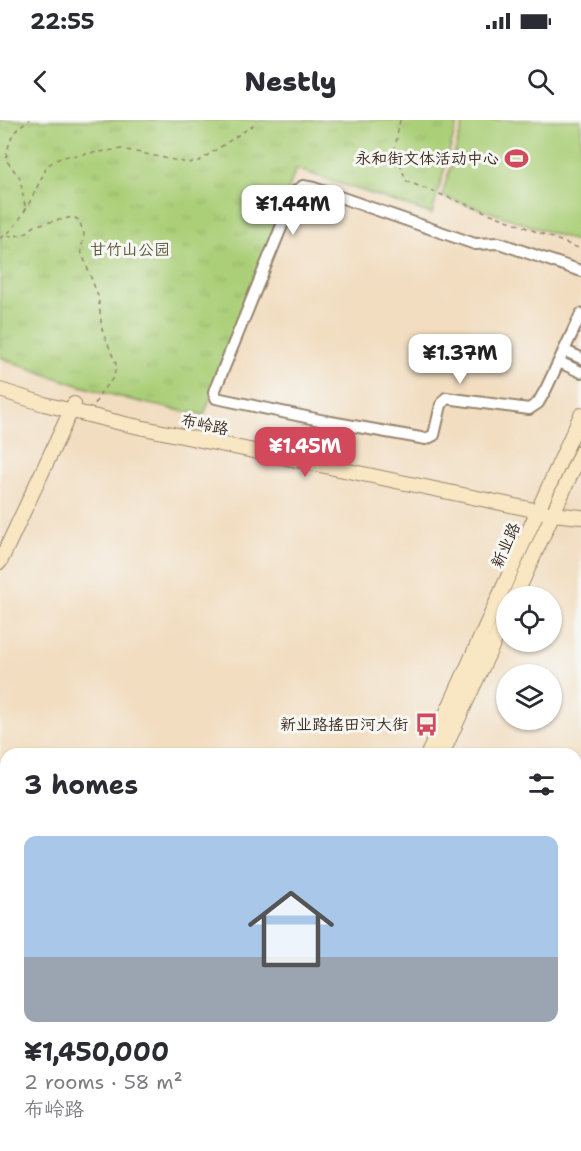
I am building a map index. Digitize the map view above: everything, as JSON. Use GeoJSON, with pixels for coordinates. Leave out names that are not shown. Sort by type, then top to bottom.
{"type":"FeatureCollection","features":[{"type":"Feature","properties":{"kind":"street"},"geometry":{"type":"LineString","coordinates":[[581,271],[499,243],[475,244],[303,186],[296,191],[214,392],[216,398],[426,439],[434,435],[441,405],[446,398],[529,409],[538,404],[581,314]]}},
{"type":"Feature","properties":{"kind":"street"},"geometry":{"type":"LineString","coordinates":[[565,351],[581,358]]}},
{"type":"Feature","properties":{"kind":"street"},"geometry":{"type":"LineString","coordinates":[[559,362],[581,372]]}},
{"type":"Feature","properties":{"kind":"street","name":"布岭路"},"geometry":{"type":"LineString","coordinates":[[0,381],[72,408],[94,410],[315,456],[581,517]]}},
{"type":"Feature","properties":{"kind":"street","name":"布岭路"},"geometry":{"type":"LineString","coordinates":[[0,390],[72,408],[548,508]]}},
{"type":"Feature","properties":{"kind":"street"},"geometry":{"type":"LineString","coordinates":[[0,562],[72,408]]}},
{"type":"Feature","properties":{"kind":"street","name":"新业路"},"geometry":{"type":"LineString","coordinates":[[519,586],[581,415]]}},
{"type":"Feature","properties":{"kind":"street"},"geometry":{"type":"LineString","coordinates":[[315,456],[325,420]]}},
{"type":"Feature","properties":{"kind":"street","name":"新业路"},"geometry":{"type":"LineString","coordinates":[[431,748],[548,508],[581,452]]}},
{"type":"Feature","properties":{"kind":"street"},"geometry":{"type":"LineString","coordinates":[[445,748],[496,638]]}},
{"type":"Feature","properties":{"kind":"path"},"geometry":{"type":"LineString","coordinates":[[26,207],[20,178],[6,160],[8,147],[17,126],[30,120]]}},
{"type":"Feature","properties":{"kind":"path"},"geometry":{"type":"LineString","coordinates":[[6,236],[26,207],[46,166],[62,157],[122,150],[188,163],[199,160],[252,126],[256,120]]}},
{"type":"Feature","properties":{"kind":"path"},"geometry":{"type":"LineString","coordinates":[[400,120],[395,148],[406,181],[581,249]]}},
{"type":"Feature","properties":{"kind":"path"},"geometry":{"type":"LineString","coordinates":[[0,238],[23,235],[36,225],[73,217],[81,224],[84,234],[81,251],[98,296],[102,329],[116,364],[114,377],[101,392],[94,410]]}},
{"type":"Feature","properties":{"kind":"green space","name":"甘竹山公园"},"geometry":{"type":"Polygon","coordinates":[[[0,120],[458,120],[432,214],[296,169],[204,415],[100,392],[0,357],[0,120]]]}},
{"type":"Feature","properties":{"kind":"green space","name":"永和街文体活动中心"},"geometry":{"type":"Polygon","coordinates":[[[464,120],[581,120],[581,243],[442,196],[464,120]]]}},
{"type":"Feature","properties":{"kind":"place","name":"永和街文体活动中心"},"geometry":{"type":"Point","coordinates":[517,158]}},
{"type":"Feature","properties":{"kind":"place","name":"新业路摇田河大街"},"geometry":{"type":"Point","coordinates":[426,724]}}]}
